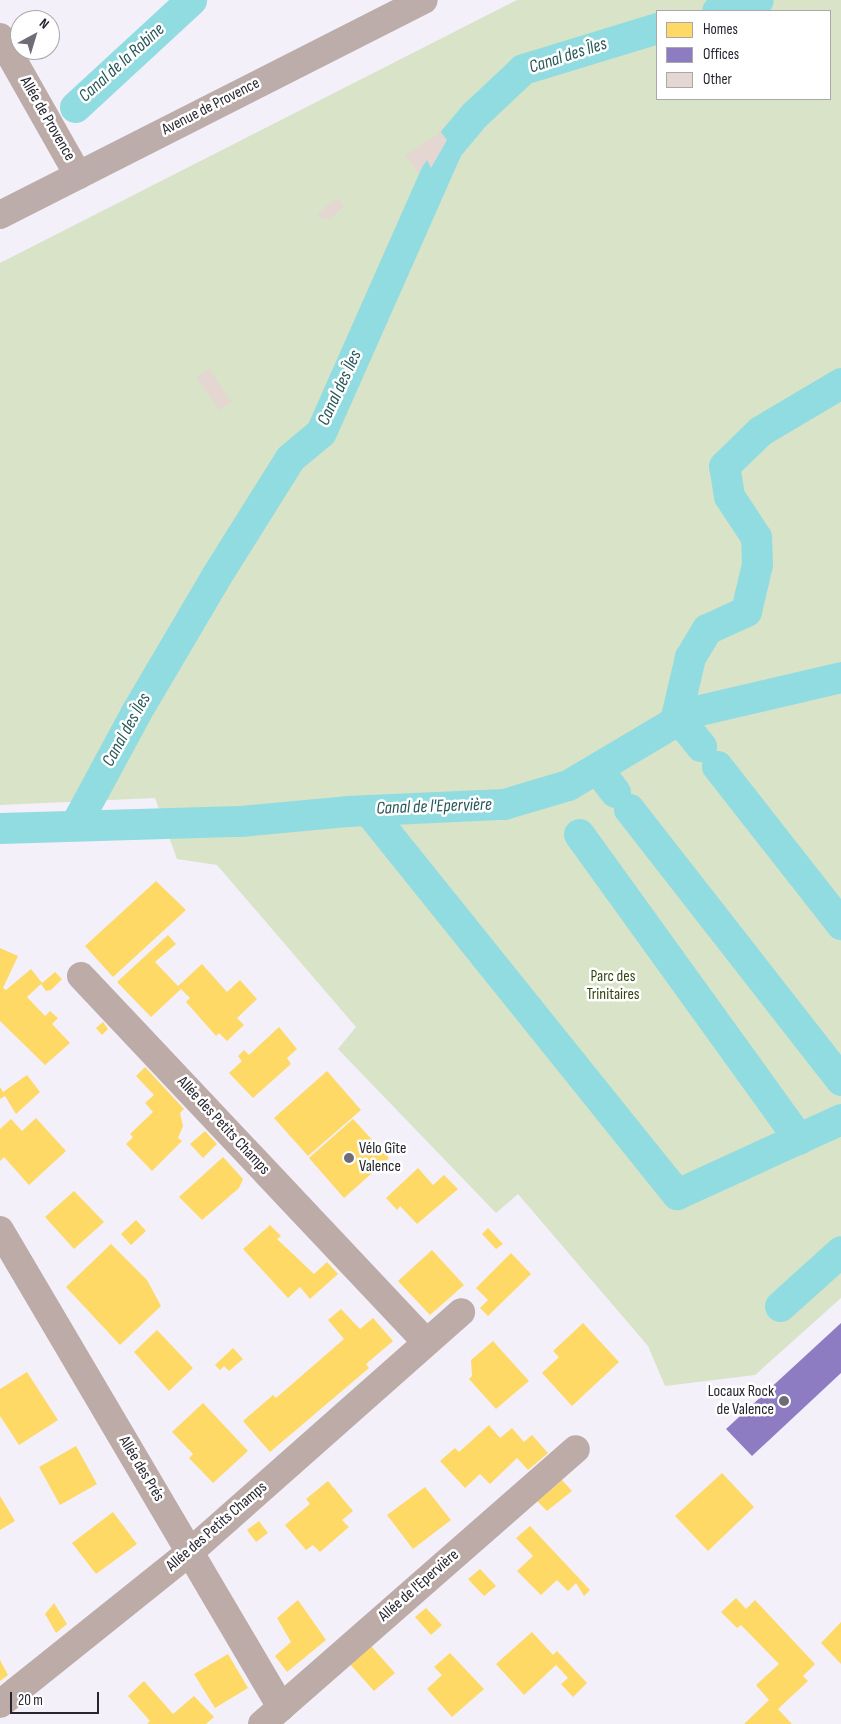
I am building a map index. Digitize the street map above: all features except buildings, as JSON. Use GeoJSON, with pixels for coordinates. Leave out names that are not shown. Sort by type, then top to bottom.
{"type":"FeatureCollection","features":[{"type":"Feature","properties":{"kind":"main road","name":"Avenue de Provence"},"geometry":{"type":"LineString","coordinates":[[0,215],[423,0]]}},
{"type":"Feature","properties":{"kind":"street","name":"Allée de Provence"},"geometry":{"type":"LineString","coordinates":[[0,37],[78,175]]}},
{"type":"Feature","properties":{"kind":"street","name":"Allée des Petits Champs"},"geometry":{"type":"LineString","coordinates":[[81,976],[426,1342]]}},
{"type":"Feature","properties":{"kind":"street","name":"Allée des Prés"},"geometry":{"type":"LineString","coordinates":[[0,1230],[190,1552],[272,1716]]}},
{"type":"Feature","properties":{"kind":"street","name":"Allée des Petits Champs"},"geometry":{"type":"LineString","coordinates":[[0,1704],[190,1552],[460,1312]]}},
{"type":"Feature","properties":{"kind":"street","name":"Allée de l'Epervière"},"geometry":{"type":"LineString","coordinates":[[272,1716],[576,1448]]}},
{"type":"Feature","properties":{"kind":"green space","name":"Parc des Trinitaires"},"geometry":{"type":"Polygon","coordinates":[[[517,0],[841,0],[841,1298],[755,1375],[665,1386],[648,1346],[518,1194],[496,1213],[338,1049],[356,1027],[217,865],[177,859],[155,798],[0,805],[0,263],[517,0]]]}},
{"type":"Feature","properties":{"kind":"waterway","name":"Canal de la Robine"},"geometry":{"type":"LineString","coordinates":[[75,107],[191,0]]}},
{"type":"Feature","properties":{"kind":"waterway","name":"Canal des Îles"},"geometry":{"type":"LineString","coordinates":[[721,10],[758,0]]}},
{"type":"Feature","properties":{"kind":"waterway","name":"Canal des Îles"},"geometry":{"type":"LineString","coordinates":[[75,825],[136,712],[216,576],[290,458],[321,432],[448,146],[474,115],[523,69],[656,28]]}},
{"type":"Feature","properties":{"kind":"waterway","name":"Canal des Îles"},"geometry":{"type":"LineString","coordinates":[[675,721],[690,657],[707,629],[746,611],[757,564],[756,537],[729,496],[724,466],[760,431],[841,383]]}},
{"type":"Feature","properties":{"kind":"waterway","name":"Canal de l'Epervière"},"geometry":{"type":"LineString","coordinates":[[0,828],[240,821],[347,811],[504,804],[568,785],[691,712],[841,677]]}},
{"type":"Feature","properties":{"kind":"waterway"},"geometry":{"type":"LineString","coordinates":[[679,719],[701,746]]}},
{"type":"Feature","properties":{"kind":"waterway"},"geometry":{"type":"LineString","coordinates":[[717,766],[841,924]]}},
{"type":"Feature","properties":{"kind":"waterway"},"geometry":{"type":"LineString","coordinates":[[597,768],[615,792]]}},
{"type":"Feature","properties":{"kind":"waterway"},"geometry":{"type":"LineString","coordinates":[[629,809],[841,1080]]}},
{"type":"Feature","properties":{"kind":"waterway"},"geometry":{"type":"LineString","coordinates":[[368,810],[677,1194],[841,1119]]}},
{"type":"Feature","properties":{"kind":"waterway"},"geometry":{"type":"LineString","coordinates":[[579,834],[799,1139]]}},
{"type":"Feature","properties":{"kind":"waterway"},"geometry":{"type":"LineString","coordinates":[[780,1306],[841,1251]]}},
{"type":"Feature","properties":{"kind":"place","name":"Vélo Gîte Valence"},"geometry":{"type":"Point","coordinates":[349,1158]}},
{"type":"Feature","properties":{"kind":"place","name":"Locaux Rock de Valence"},"geometry":{"type":"Point","coordinates":[784,1401]}}]}
